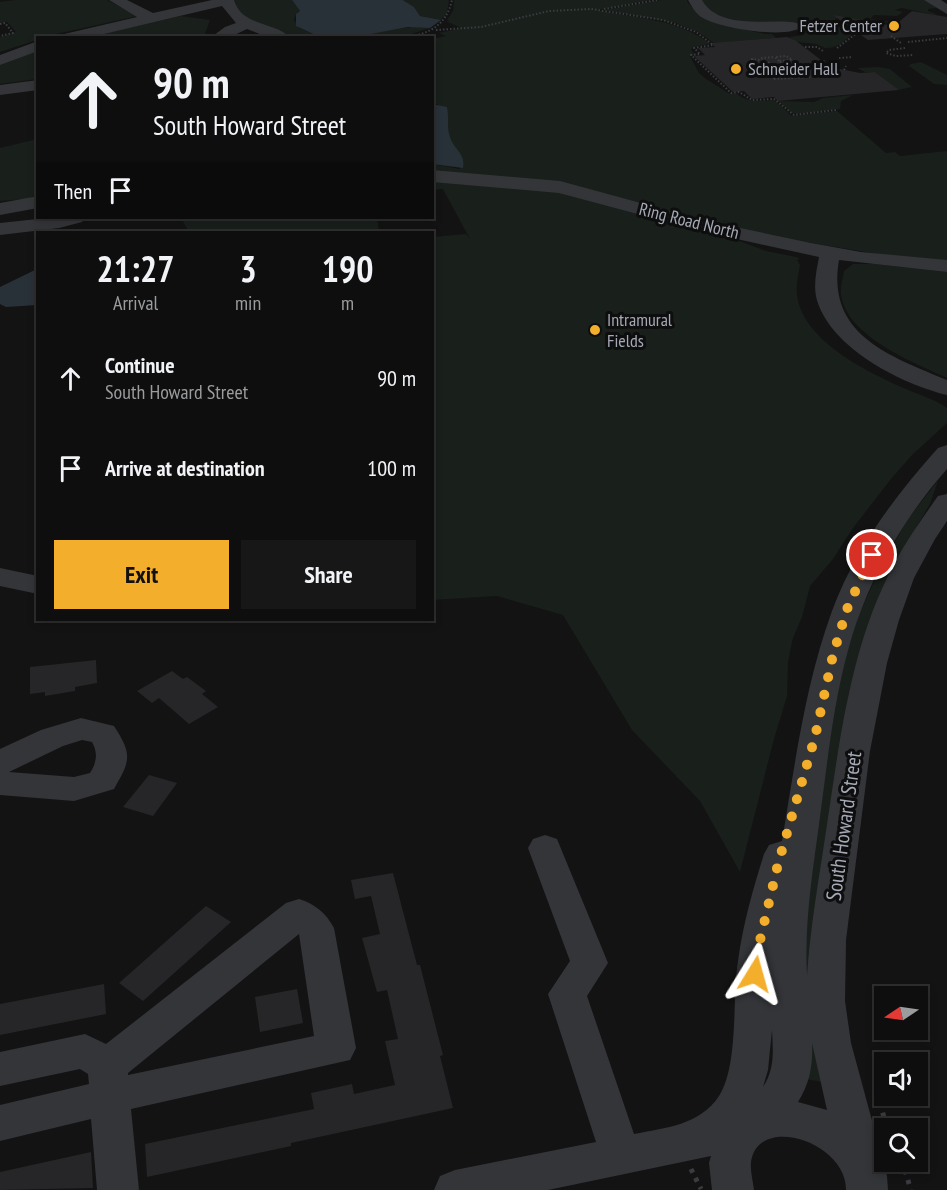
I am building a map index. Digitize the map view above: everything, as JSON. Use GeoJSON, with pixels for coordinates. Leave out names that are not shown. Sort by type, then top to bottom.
{"type":"FeatureCollection","features":[{"type":"Feature","properties":{"kind":"street"},"geometry":{"type":"LineString","coordinates":[[116,0],[150,18]]}},
{"type":"Feature","properties":{"kind":"street"},"geometry":{"type":"LineString","coordinates":[[695,0],[701,10],[724,21],[769,28],[795,27]]}},
{"type":"Feature","properties":{"kind":"street"},"geometry":{"type":"LineString","coordinates":[[931,0],[947,10]]}},
{"type":"Feature","properties":{"kind":"street"},"geometry":{"type":"LineString","coordinates":[[74,36],[227,1],[233,13],[248,24],[280,36]]}},
{"type":"Feature","properties":{"kind":"street"},"geometry":{"type":"LineString","coordinates":[[220,36],[248,24]]}},
{"type":"Feature","properties":{"kind":"street"},"geometry":{"type":"LineString","coordinates":[[0,60],[36,47]]}},
{"type":"Feature","properties":{"kind":"street"},"geometry":{"type":"LineString","coordinates":[[0,90],[36,85]]}},
{"type":"Feature","properties":{"kind":"street","name":"Ring Road North"},"geometry":{"type":"LineString","coordinates":[[434,176],[560,188],[705,226],[831,253],[947,266]]}},
{"type":"Feature","properties":{"kind":"street"},"geometry":{"type":"LineString","coordinates":[[0,209],[29,206],[36,203]]}},
{"type":"Feature","properties":{"kind":"street"},"geometry":{"type":"LineString","coordinates":[[0,229],[71,219]]}},
{"type":"Feature","properties":{"kind":"street"},"geometry":{"type":"LineString","coordinates":[[831,253],[823,286],[834,318],[844,331],[883,359],[947,388]]}},
{"type":"Feature","properties":{"kind":"street","name":"South Howard Street"},"geometry":{"type":"LineString","coordinates":[[733,1190],[729,1167],[734,1148],[755,1127],[788,1083],[793,1063],[788,989],[790,903],[815,737],[833,655],[847,609],[872,555],[910,495],[947,453]]}},
{"type":"Feature","properties":{"kind":"street","name":"South Howard Street"},"geometry":{"type":"LineString","coordinates":[[874,1164],[833,1053],[826,1002],[829,931],[860,711],[880,629],[908,563],[947,502]]}},
{"type":"Feature","properties":{"kind":"street"},"geometry":{"type":"LineString","coordinates":[[0,577],[36,585]]}},
{"type":"Feature","properties":{"kind":"street"},"geometry":{"type":"LineString","coordinates":[[0,763],[52,738],[81,729],[103,734],[113,749],[112,765],[102,781],[74,789],[0,783]]}},
{"type":"Feature","properties":{"kind":"street"},"geometry":{"type":"LineString","coordinates":[[687,1142],[720,1124],[727,1116],[744,1081],[752,1041],[758,949],[778,864],[815,737]]}},
{"type":"Feature","properties":{"kind":"street"},"geometry":{"type":"LineString","coordinates":[[545,848],[589,963],[567,994],[621,1156]]}},
{"type":"Feature","properties":{"kind":"street"},"geometry":{"type":"LineString","coordinates":[[0,1123],[109,1081],[336,1047],[316,928],[299,913],[109,1081]]}},
{"type":"Feature","properties":{"kind":"street"},"geometry":{"type":"LineString","coordinates":[[0,1069],[85,1052],[109,1081],[118,1190]]}},
{"type":"Feature","properties":{"kind":"street"},"geometry":{"type":"LineString","coordinates":[[455,1190],[755,1127],[785,1117],[809,1120],[831,1130],[874,1169]]}},
{"type":"Feature","properties":{"kind":"path"},"geometry":{"type":"LineString","coordinates":[[436,30],[449,13],[452,0]]}},
{"type":"Feature","properties":{"kind":"path"},"geometry":{"type":"LineString","coordinates":[[413,36],[436,30],[481,27],[549,11],[597,10],[657,0]]}},
{"type":"Feature","properties":{"kind":"path"},"geometry":{"type":"LineString","coordinates":[[597,10],[663,20],[696,32],[713,45],[694,48],[700,54],[691,55],[731,93],[739,92],[752,100],[774,99],[794,115],[836,110]]}},
{"type":"Feature","properties":{"kind":"path"},"geometry":{"type":"LineString","coordinates":[[0,24],[5,23],[13,33],[0,36]]}},
{"type":"Feature","properties":{"kind":"path"},"geometry":{"type":"LineString","coordinates":[[837,48],[857,33]]}},
{"type":"Feature","properties":{"kind":"path"},"geometry":{"type":"LineString","coordinates":[[891,36],[901,43]]}},
{"type":"Feature","properties":{"kind":"path"},"geometry":{"type":"LineString","coordinates":[[908,42],[947,38]]}},
{"type":"Feature","properties":{"kind":"path"},"geometry":{"type":"LineString","coordinates":[[940,39],[947,43]]}},
{"type":"Feature","properties":{"kind":"path"},"geometry":{"type":"LineString","coordinates":[[805,47],[817,46],[823,51]]}},
{"type":"Feature","properties":{"kind":"path"},"geometry":{"type":"LineString","coordinates":[[905,48],[915,55],[896,56],[886,52],[905,48]]}},
{"type":"Feature","properties":{"kind":"path"},"geometry":{"type":"LineString","coordinates":[[848,53],[857,60]]}},
{"type":"Feature","properties":{"kind":"path"},"geometry":{"type":"LineString","coordinates":[[786,56],[811,76],[775,79],[752,59],[786,56]]}},
{"type":"Feature","properties":{"kind":"path"},"geometry":{"type":"LineString","coordinates":[[775,57],[789,69],[801,68]]}},
{"type":"Feature","properties":{"kind":"path"},"geometry":{"type":"LineString","coordinates":[[839,58],[853,57]]}},
{"type":"Feature","properties":{"kind":"path"},"geometry":{"type":"LineString","coordinates":[[752,59],[766,61],[784,76],[775,79]]}},
{"type":"Feature","properties":{"kind":"path"},"geometry":{"type":"LineString","coordinates":[[779,61],[791,60]]}},
{"type":"Feature","properties":{"kind":"path"},"geometry":{"type":"LineString","coordinates":[[772,66],[797,64]]}},
{"type":"Feature","properties":{"kind":"path"},"geometry":{"type":"LineString","coordinates":[[877,1172],[911,1190]]}},
{"type":"Feature","properties":{"kind":"shaded area"},"geometry":{"type":"Polygon","coordinates":[[[107,0],[138,16],[47,36],[36,36],[36,40],[0,52],[0,37],[16,32],[7,22],[0,23],[0,2],[107,0]]]}},
{"type":"Feature","properties":{"kind":"shaded area"},"geometry":{"type":"Polygon","coordinates":[[[234,0],[292,0],[300,11],[294,20],[299,28],[319,36],[289,36],[256,24],[238,12],[234,0]]]}},
{"type":"Feature","properties":{"kind":"shaded area"},"geometry":{"type":"Polygon","coordinates":[[[292,0],[403,0],[414,7],[420,16],[441,20],[430,28],[408,27],[360,36],[318,36],[296,26],[296,14],[300,11],[292,0]]]}},
{"type":"Feature","properties":{"kind":"shaded area"},"geometry":{"type":"Polygon","coordinates":[[[403,0],[449,0],[447,13],[441,20],[420,16],[414,7],[403,0]]]}},
{"type":"Feature","properties":{"kind":"shaded area"},"geometry":{"type":"Polygon","coordinates":[[[454,0],[651,0],[598,10],[671,24],[698,35],[710,44],[693,47],[691,50],[696,55],[690,56],[699,73],[730,94],[736,93],[754,101],[774,100],[792,116],[837,111],[886,153],[895,152],[900,156],[947,151],[947,261],[884,255],[769,236],[605,194],[434,171],[434,164],[460,169],[449,135],[448,121],[437,104],[434,104],[434,39],[446,36],[439,33],[461,28],[446,21],[450,21],[447,20],[453,11],[454,0]]]}},
{"type":"Feature","properties":{"kind":"shaded area"},"geometry":{"type":"Polygon","coordinates":[[[661,0],[687,0],[699,12],[711,18],[739,28],[772,34],[776,38],[714,43],[698,32],[676,23],[604,10],[661,0]]]}},
{"type":"Feature","properties":{"kind":"shaded area"},"geometry":{"type":"Polygon","coordinates":[[[698,0],[927,0],[937,8],[928,9],[935,15],[902,8],[895,10],[903,12],[897,16],[874,15],[870,19],[893,22],[881,23],[837,18],[831,23],[855,32],[838,45],[825,48],[816,44],[799,42],[789,37],[803,35],[795,29],[800,28],[795,24],[755,25],[712,14],[698,0]]]}},
{"type":"Feature","properties":{"kind":"shaded area"},"geometry":{"type":"Polygon","coordinates":[[[181,16],[210,20],[204,36],[91,36],[181,16]]]}},
{"type":"Feature","properties":{"kind":"shaded area"},"geometry":{"type":"Polygon","coordinates":[[[419,26],[430,28],[405,36],[361,36],[419,26]]]}},
{"type":"Feature","properties":{"kind":"shaded area"},"geometry":{"type":"Polygon","coordinates":[[[36,49],[36,79],[0,84],[0,63],[36,49]]]}},
{"type":"Feature","properties":{"kind":"shaded area"},"geometry":{"type":"Polygon","coordinates":[[[921,62],[947,75],[947,85],[934,84],[909,66],[921,62]]]}},
{"type":"Feature","properties":{"kind":"shaded area"},"geometry":{"type":"Polygon","coordinates":[[[857,68],[890,69],[912,87],[898,90],[875,72],[865,72],[857,68]]]}},
{"type":"Feature","properties":{"kind":"shaded area"},"geometry":{"type":"Polygon","coordinates":[[[853,95],[841,101],[840,109],[797,114],[792,113],[778,101],[814,102],[823,98],[853,95]]]}},
{"type":"Feature","properties":{"kind":"shaded area"},"geometry":{"type":"Polygon","coordinates":[[[434,104],[447,107],[450,137],[463,159],[463,168],[434,164],[434,104]]]}},
{"type":"Feature","properties":{"kind":"shaded area"},"geometry":{"type":"Polygon","coordinates":[[[36,139],[36,195],[26,199],[0,201],[0,148],[36,139]]]}},
{"type":"Feature","properties":{"kind":"shaded area"},"geometry":{"type":"Polygon","coordinates":[[[434,180],[566,192],[729,237],[766,251],[796,257],[800,259],[797,260],[800,265],[798,301],[814,331],[827,344],[858,365],[947,408],[947,423],[912,455],[891,479],[853,528],[833,559],[810,586],[802,617],[793,638],[788,662],[787,696],[740,872],[700,801],[632,730],[563,615],[497,596],[434,600],[434,237],[466,234],[470,239],[443,189],[434,190],[434,180]]]}},
{"type":"Feature","properties":{"kind":"shaded area"},"geometry":{"type":"Polygon","coordinates":[[[182,219],[377,219],[379,231],[188,231],[182,219]]]}},
{"type":"Feature","properties":{"kind":"shaded area"},"geometry":{"type":"Polygon","coordinates":[[[853,264],[876,264],[947,272],[947,378],[900,356],[868,335],[855,323],[845,309],[841,294],[844,271],[853,264]]]}},
{"type":"Feature","properties":{"kind":"shaded area"},"geometry":{"type":"Polygon","coordinates":[[[36,269],[36,305],[6,307],[0,304],[0,287],[36,269]]]}},
{"type":"Feature","properties":{"kind":"shaded area"},"geometry":{"type":"Polygon","coordinates":[[[947,469],[938,481],[930,504],[893,567],[869,623],[849,692],[834,788],[823,1082],[805,1079],[804,1003],[808,864],[843,664],[858,617],[880,568],[907,520],[947,469]]]}},
{"type":"Feature","properties":{"kind":"building","name":"Fetzer Center"},"geometry":{"type":"Polygon","coordinates":[[[912,11],[947,17],[947,34],[868,40],[833,15],[894,26],[912,11]]]}},
{"type":"Feature","properties":{"kind":"building","name":"Schneider Hall"},"geometry":{"type":"Polygon","coordinates":[[[787,37],[795,40],[830,67],[860,73],[875,72],[899,90],[778,101],[774,97],[752,99],[744,91],[733,92],[694,56],[705,55],[698,48],[715,47],[711,43],[787,37]]]}},
{"type":"Feature","properties":{"kind":"building"},"geometry":{"type":"Polygon","coordinates":[[[96,660],[97,683],[75,687],[75,691],[45,696],[45,692],[30,694],[30,667],[96,660]]]}},
{"type":"Feature","properties":{"kind":"building"},"geometry":{"type":"Polygon","coordinates":[[[172,671],[183,679],[187,677],[206,691],[202,694],[218,707],[189,724],[159,698],[152,703],[137,691],[172,671]]]}},
{"type":"Feature","properties":{"kind":"building"},"geometry":{"type":"Polygon","coordinates":[[[149,775],[177,783],[153,816],[123,807],[149,775]]]}},
{"type":"Feature","properties":{"kind":"building"},"geometry":{"type":"Polygon","coordinates":[[[393,873],[443,1055],[440,1056],[453,1108],[147,1177],[145,1144],[314,1109],[311,1093],[352,1084],[354,1094],[395,1085],[385,1041],[398,1039],[387,990],[377,992],[362,938],[380,934],[371,896],[355,899],[351,880],[393,873]]]}},
{"type":"Feature","properties":{"kind":"building"},"geometry":{"type":"Polygon","coordinates":[[[206,906],[231,922],[143,1001],[119,983],[206,906]]]}},
{"type":"Feature","properties":{"kind":"building"},"geometry":{"type":"Polygon","coordinates":[[[104,984],[106,1014],[0,1035],[0,1004],[104,984]]]}},
{"type":"Feature","properties":{"kind":"building"},"geometry":{"type":"Polygon","coordinates":[[[297,989],[303,1023],[260,1032],[255,997],[297,989]]]}},
{"type":"Feature","properties":{"kind":"building"},"geometry":{"type":"Polygon","coordinates":[[[91,1152],[93,1188],[0,1190],[0,1172],[91,1152]]]}},
{"type":"Feature","properties":{"kind":"place","name":"Fetzer Center"},"geometry":{"type":"Point","coordinates":[894,26]}},
{"type":"Feature","properties":{"kind":"place","name":"Schneider Hall"},"geometry":{"type":"Point","coordinates":[736,69]}},
{"type":"Feature","properties":{"kind":"place","name":"Intramural Fields"},"geometry":{"type":"Point","coordinates":[595,330]}},
{"type":"Feature","properties":{"kind":"route"},"geometry":{"type":"LineString","coordinates":[[755,974],[758,949],[778,864],[815,737],[833,655],[847,609],[872,555]]}}]}
